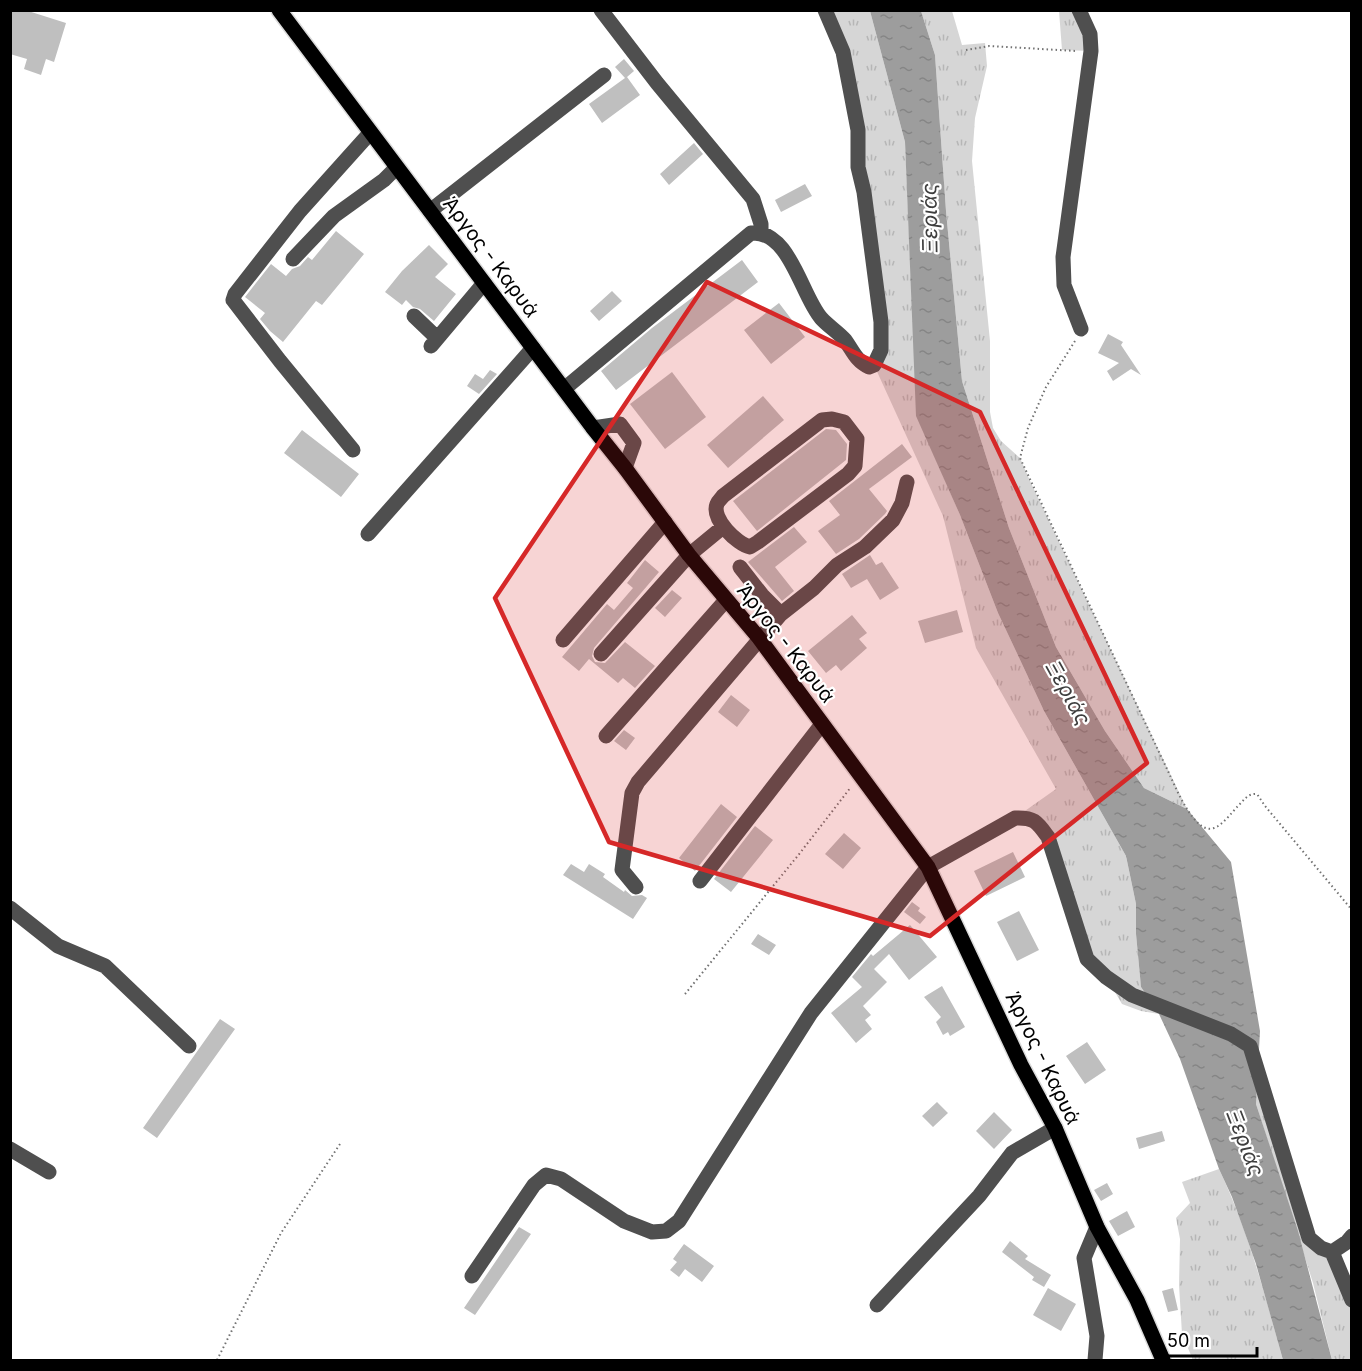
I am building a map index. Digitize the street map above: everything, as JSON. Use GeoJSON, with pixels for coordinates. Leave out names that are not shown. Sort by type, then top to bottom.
{"type":"FeatureCollection","features":[{"type":"Feature","properties":{"kind":"main road","name":"Άργος - Καρυά"},"geometry":{"type":"LineString","coordinates":[[279,10],[689,555],[759,638],[928,867],[1021,1065],[1055,1128],[1097,1227],[1137,1300],[1163,1360]]}},
{"type":"Feature","properties":{"kind":"street"},"geometry":{"type":"LineString","coordinates":[[601,10],[657,83],[753,199],[761,224],[761,232]]}},
{"type":"Feature","properties":{"kind":"street"},"geometry":{"type":"LineString","coordinates":[[564,389],[751,233],[761,232],[772,238],[792,265],[820,317],[844,338],[859,362],[869,367],[874,365],[881,350],[881,322],[864,192],[858,167],[858,130],[843,52],[825,10]]}},
{"type":"Feature","properties":{"kind":"street"},"geometry":{"type":"LineString","coordinates":[[1078,10],[1090,34],[1091,51],[1063,256],[1064,285],[1081,329]]}},
{"type":"Feature","properties":{"kind":"street"},"geometry":{"type":"LineString","coordinates":[[430,211],[604,75]]}},
{"type":"Feature","properties":{"kind":"street"},"geometry":{"type":"LineString","coordinates":[[353,450],[233,300],[235,294],[300,211],[370,133]]}},
{"type":"Feature","properties":{"kind":"street"},"geometry":{"type":"LineString","coordinates":[[293,259],[334,216],[384,180],[396,168]]}},
{"type":"Feature","properties":{"kind":"street"},"geometry":{"type":"LineString","coordinates":[[414,316],[434,342],[484,283]]}},
{"type":"Feature","properties":{"kind":"street"},"geometry":{"type":"LineString","coordinates":[[368,534],[533,348]]}},
{"type":"Feature","properties":{"kind":"street"},"geometry":{"type":"LineString","coordinates":[[832,419],[844,422],[857,439],[855,466],[848,474],[758,542],[750,547],[742,545],[723,527],[716,512],[717,504],[723,496],[822,420],[832,419]]}},
{"type":"Feature","properties":{"kind":"street"},"geometry":{"type":"LineString","coordinates":[[593,428],[620,424],[634,443],[625,468]]}},
{"type":"Feature","properties":{"kind":"street"},"geometry":{"type":"LineString","coordinates":[[636,887],[622,870],[634,789],[781,614],[814,588],[837,565],[865,547],[893,520],[902,503],[907,482]]}},
{"type":"Feature","properties":{"kind":"street"},"geometry":{"type":"LineString","coordinates":[[563,640],[665,522]]}},
{"type":"Feature","properties":{"kind":"street"},"geometry":{"type":"LineString","coordinates":[[601,654],[689,555],[723,527]]}},
{"type":"Feature","properties":{"kind":"street"},"geometry":{"type":"LineString","coordinates":[[740,567],[762,595],[781,614]]}},
{"type":"Feature","properties":{"kind":"street"},"geometry":{"type":"LineString","coordinates":[[606,736],[726,600]]}},
{"type":"Feature","properties":{"kind":"street"},"geometry":{"type":"LineString","coordinates":[[700,881],[822,724]]}},
{"type":"Feature","properties":{"kind":"street"},"geometry":{"type":"LineString","coordinates":[[472,1276],[534,1185],[546,1175],[561,1179],[624,1221],[652,1232],[666,1231],[679,1221],[811,1013],[928,867],[1015,818],[1028,817],[1038,824],[1048,837],[1087,959],[1106,977],[1132,995],[1231,1034],[1250,1046],[1309,1238],[1321,1248],[1332,1252],[1352,1300]]}},
{"type":"Feature","properties":{"kind":"street"},"geometry":{"type":"LineString","coordinates":[[10,908],[58,946],[105,966],[189,1046]]}},
{"type":"Feature","properties":{"kind":"street"},"geometry":{"type":"LineString","coordinates":[[877,1305],[979,1196],[1012,1153],[1055,1128]]}},
{"type":"Feature","properties":{"kind":"street"},"geometry":{"type":"LineString","coordinates":[[10,1149],[49,1173]]}},
{"type":"Feature","properties":{"kind":"street"},"geometry":{"type":"LineString","coordinates":[[1095,1360],[1097,1336],[1084,1258],[1097,1227]]}},
{"type":"Feature","properties":{"kind":"street"},"geometry":{"type":"LineString","coordinates":[[1332,1252],[1352,1236]]}},
{"type":"Feature","properties":{"kind":"path"},"geometry":{"type":"LineString","coordinates":[[966,50],[989,46],[1091,51]]}},
{"type":"Feature","properties":{"kind":"path"},"geometry":{"type":"LineString","coordinates":[[1081,329],[1046,387],[1028,428],[1020,458],[1031,483],[1172,779],[1187,809],[1198,824],[1207,829],[1215,828],[1249,795],[1257,794],[1352,910]]}},
{"type":"Feature","properties":{"kind":"path"},"geometry":{"type":"LineString","coordinates":[[685,994],[800,853],[860,775]]}},
{"type":"Feature","properties":{"kind":"path"},"geometry":{"type":"LineString","coordinates":[[217,1360],[280,1233],[340,1144]]}},
{"type":"Feature","properties":{"kind":"highlighted area"},"geometry":{"type":"Polygon","coordinates":[[[707,282],[980,412],[1147,763],[930,936],[609,842],[495,598],[707,282]]]}},
{"type":"Feature","properties":{"kind":"green space"},"geometry":{"type":"Polygon","coordinates":[[[825,11],[870,11],[905,142],[917,416],[960,515],[998,613],[1044,711],[1126,856],[1136,904],[1136,934],[1141,987],[1159,1014],[1141,1011],[1122,1004],[1106,977],[1087,959],[1048,837],[1015,818],[1056,789],[976,648],[943,516],[874,365],[881,350],[858,130],[825,11]]]}},
{"type":"Feature","properties":{"kind":"green space"},"geometry":{"type":"Polygon","coordinates":[[[921,11],[952,11],[962,45],[985,43],[987,66],[975,118],[972,161],[990,341],[990,412],[993,428],[1001,441],[1020,458],[1187,809],[1144,788],[1105,731],[1056,647],[1009,528],[962,381],[946,211],[935,55],[921,11]]]}},
{"type":"Feature","properties":{"kind":"green space"},"geometry":{"type":"Polygon","coordinates":[[[1059,11],[1079,11],[1091,51],[1062,50],[1059,11]]]}},
{"type":"Feature","properties":{"kind":"green space"},"geometry":{"type":"Polygon","coordinates":[[[1257,1070],[1309,1238],[1321,1248],[1351,1300],[1351,1360],[1332,1360],[1313,1283],[1256,1104],[1257,1070]]]}},
{"type":"Feature","properties":{"kind":"green space"},"geometry":{"type":"Polygon","coordinates":[[[1219,1169],[1247,1239],[1283,1360],[1193,1360],[1182,1334],[1179,1285],[1180,1239],[1176,1218],[1190,1203],[1182,1182],[1219,1169]]]}},
{"type":"Feature","properties":{"kind":"water","name":"Ξεριάς"},"geometry":{"type":"Polygon","coordinates":[[[870,11],[921,11],[935,55],[946,211],[962,381],[1009,528],[1056,647],[1105,731],[1144,788],[1187,809],[1231,862],[1260,1031],[1256,1104],[1298,1231],[1332,1360],[1283,1360],[1256,1264],[1180,1059],[1159,1014],[1141,987],[1136,934],[1136,904],[1126,856],[1044,711],[998,613],[960,515],[916,416],[905,142],[870,11]]]}},
{"type":"Feature","properties":{"kind":"building"},"geometry":{"type":"Polygon","coordinates":[[[10,10],[25,10],[66,23],[54,62],[46,59],[41,75],[24,69],[27,59],[10,54],[10,10]]]}},
{"type":"Feature","properties":{"kind":"building"},"geometry":{"type":"Polygon","coordinates":[[[624,59],[634,71],[627,77],[640,95],[602,123],[589,104],[625,78],[615,67],[624,59]]]}},
{"type":"Feature","properties":{"kind":"building"},"geometry":{"type":"Polygon","coordinates":[[[694,143],[703,154],[669,185],[660,174],[694,143]]]}},
{"type":"Feature","properties":{"kind":"building"},"geometry":{"type":"Polygon","coordinates":[[[805,184],[812,196],[781,212],[775,200],[805,184]]]}},
{"type":"Feature","properties":{"kind":"building"},"geometry":{"type":"Polygon","coordinates":[[[336,231],[364,254],[322,305],[316,301],[283,342],[260,319],[265,313],[245,297],[271,264],[286,276],[308,257],[312,260],[336,231]]]}},
{"type":"Feature","properties":{"kind":"building"},"geometry":{"type":"Polygon","coordinates":[[[429,245],[448,264],[435,277],[456,294],[434,321],[406,300],[402,305],[385,292],[402,271],[429,245]]]}},
{"type":"Feature","properties":{"kind":"building"},"geometry":{"type":"Polygon","coordinates":[[[742,260],[758,282],[616,390],[601,371],[652,328],[742,260]]]}},
{"type":"Feature","properties":{"kind":"building"},"geometry":{"type":"Polygon","coordinates":[[[612,291],[622,301],[599,321],[590,311],[612,291]]]}},
{"type":"Feature","properties":{"kind":"building"},"geometry":{"type":"Polygon","coordinates":[[[779,303],[805,337],[771,364],[744,330],[779,303]]]}},
{"type":"Feature","properties":{"kind":"building"},"geometry":{"type":"Polygon","coordinates":[[[1108,334],[1123,342],[1121,345],[1141,375],[1131,369],[1113,381],[1107,371],[1119,363],[1098,353],[1108,334]]]}},
{"type":"Feature","properties":{"kind":"building"},"geometry":{"type":"Polygon","coordinates":[[[490,370],[497,374],[479,394],[467,386],[475,374],[483,379],[490,370]]]}},
{"type":"Feature","properties":{"kind":"building"},"geometry":{"type":"Polygon","coordinates":[[[672,372],[706,417],[665,449],[630,404],[672,372]]]}},
{"type":"Feature","properties":{"kind":"building"},"geometry":{"type":"Polygon","coordinates":[[[763,396],[784,420],[728,468],[707,445],[763,396]]]}},
{"type":"Feature","properties":{"kind":"building"},"geometry":{"type":"Polygon","coordinates":[[[826,429],[836,430],[847,444],[846,460],[757,531],[733,501],[826,429]]]}},
{"type":"Feature","properties":{"kind":"building"},"geometry":{"type":"Polygon","coordinates":[[[302,430],[359,474],[341,497],[284,453],[302,430]]]}},
{"type":"Feature","properties":{"kind":"building"},"geometry":{"type":"Polygon","coordinates":[[[902,444],[912,457],[869,489],[887,511],[859,539],[836,554],[818,531],[840,515],[829,501],[902,444]]]}},
{"type":"Feature","properties":{"kind":"building"},"geometry":{"type":"Polygon","coordinates":[[[794,527],[807,542],[775,567],[794,591],[782,601],[748,562],[794,527]]]}},
{"type":"Feature","properties":{"kind":"building"},"geometry":{"type":"Polygon","coordinates":[[[870,555],[876,565],[882,562],[899,588],[880,600],[867,579],[851,588],[842,574],[870,555]]]}},
{"type":"Feature","properties":{"kind":"building"},"geometry":{"type":"Polygon","coordinates":[[[645,560],[659,572],[594,648],[592,656],[595,662],[605,663],[625,642],[655,666],[635,688],[623,678],[618,683],[589,659],[579,671],[562,657],[607,604],[614,610],[633,588],[627,583],[645,560]]]}},
{"type":"Feature","properties":{"kind":"building"},"geometry":{"type":"Polygon","coordinates":[[[672,590],[682,598],[665,617],[655,608],[672,590]]]}},
{"type":"Feature","properties":{"kind":"building"},"geometry":{"type":"Polygon","coordinates":[[[957,610],[963,632],[925,643],[918,621],[957,610]]]}},
{"type":"Feature","properties":{"kind":"building"},"geometry":{"type":"Polygon","coordinates":[[[852,615],[867,633],[859,639],[867,648],[841,671],[836,665],[826,673],[808,651],[852,615]]]}},
{"type":"Feature","properties":{"kind":"building"},"geometry":{"type":"Polygon","coordinates":[[[731,695],[750,710],[737,727],[718,712],[731,695]]]}},
{"type":"Feature","properties":{"kind":"building"},"geometry":{"type":"Polygon","coordinates":[[[624,730],[635,738],[626,750],[614,741],[624,730]]]}},
{"type":"Feature","properties":{"kind":"building"},"geometry":{"type":"Polygon","coordinates":[[[721,804],[737,817],[695,871],[679,858],[721,804]]]}},
{"type":"Feature","properties":{"kind":"building"},"geometry":{"type":"Polygon","coordinates":[[[755,826],[773,840],[731,892],[714,879],[755,826]]]}},
{"type":"Feature","properties":{"kind":"building"},"geometry":{"type":"Polygon","coordinates":[[[844,833],[861,848],[843,869],[825,854],[844,833]]]}},
{"type":"Feature","properties":{"kind":"building"},"geometry":{"type":"Polygon","coordinates":[[[1013,852],[1025,877],[986,896],[974,871],[1013,852]]]}},
{"type":"Feature","properties":{"kind":"building"},"geometry":{"type":"Polygon","coordinates":[[[571,864],[584,872],[589,864],[605,874],[603,877],[624,892],[625,890],[632,896],[642,895],[647,898],[633,919],[563,875],[571,864]]]}},
{"type":"Feature","properties":{"kind":"building"},"geometry":{"type":"Polygon","coordinates":[[[912,902],[926,917],[920,924],[904,912],[912,902]]]}},
{"type":"Feature","properties":{"kind":"building"},"geometry":{"type":"Polygon","coordinates":[[[1019,911],[1039,950],[1017,961],[997,922],[1019,911]]]}},
{"type":"Feature","properties":{"kind":"building"},"geometry":{"type":"Polygon","coordinates":[[[910,925],[937,957],[909,980],[889,954],[874,969],[887,982],[863,1006],[871,1015],[865,1020],[872,1029],[856,1043],[831,1013],[862,987],[852,977],[871,954],[873,956],[910,925]]]}},
{"type":"Feature","properties":{"kind":"building"},"geometry":{"type":"Polygon","coordinates":[[[758,934],[776,945],[769,955],[751,944],[758,934]]]}},
{"type":"Feature","properties":{"kind":"building"},"geometry":{"type":"Polygon","coordinates":[[[942,986],[965,1027],[950,1036],[948,1032],[943,1035],[936,1022],[941,1017],[924,997],[942,986]]]}},
{"type":"Feature","properties":{"kind":"building"},"geometry":{"type":"Polygon","coordinates":[[[220,1019],[235,1029],[157,1138],[143,1128],[220,1019]]]}},
{"type":"Feature","properties":{"kind":"building"},"geometry":{"type":"Polygon","coordinates":[[[1087,1042],[1106,1070],[1085,1084],[1066,1056],[1087,1042]]]}},
{"type":"Feature","properties":{"kind":"building"},"geometry":{"type":"Polygon","coordinates":[[[937,1102],[948,1113],[933,1127],[922,1116],[937,1102]]]}},
{"type":"Feature","properties":{"kind":"building"},"geometry":{"type":"Polygon","coordinates":[[[994,1112],[1012,1130],[994,1149],[976,1131],[994,1112]]]}},
{"type":"Feature","properties":{"kind":"building"},"geometry":{"type":"Polygon","coordinates":[[[1162,1131],[1165,1141],[1139,1149],[1136,1138],[1162,1131]]]}},
{"type":"Feature","properties":{"kind":"building"},"geometry":{"type":"Polygon","coordinates":[[[1107,1183],[1113,1194],[1101,1201],[1094,1190],[1107,1183]]]}},
{"type":"Feature","properties":{"kind":"building"},"geometry":{"type":"Polygon","coordinates":[[[1127,1211],[1135,1227],[1118,1236],[1109,1221],[1127,1211]]]}},
{"type":"Feature","properties":{"kind":"building"},"geometry":{"type":"Polygon","coordinates":[[[519,1227],[531,1234],[475,1315],[464,1308],[519,1227]]]}},
{"type":"Feature","properties":{"kind":"building"},"geometry":{"type":"Polygon","coordinates":[[[1010,1241],[1028,1256],[1025,1259],[1051,1275],[1044,1287],[1032,1280],[1034,1277],[1002,1252],[1010,1241]]]}},
{"type":"Feature","properties":{"kind":"building"},"geometry":{"type":"Polygon","coordinates":[[[684,1244],[714,1266],[702,1282],[685,1269],[679,1277],[670,1270],[677,1262],[673,1259],[684,1244]]]}},
{"type":"Feature","properties":{"kind":"building"},"geometry":{"type":"Polygon","coordinates":[[[1048,1288],[1076,1304],[1061,1331],[1033,1315],[1048,1288]]]}},
{"type":"Feature","properties":{"kind":"building"},"geometry":{"type":"Polygon","coordinates":[[[1173,1288],[1178,1310],[1168,1312],[1162,1291],[1173,1288]]]}}]}
